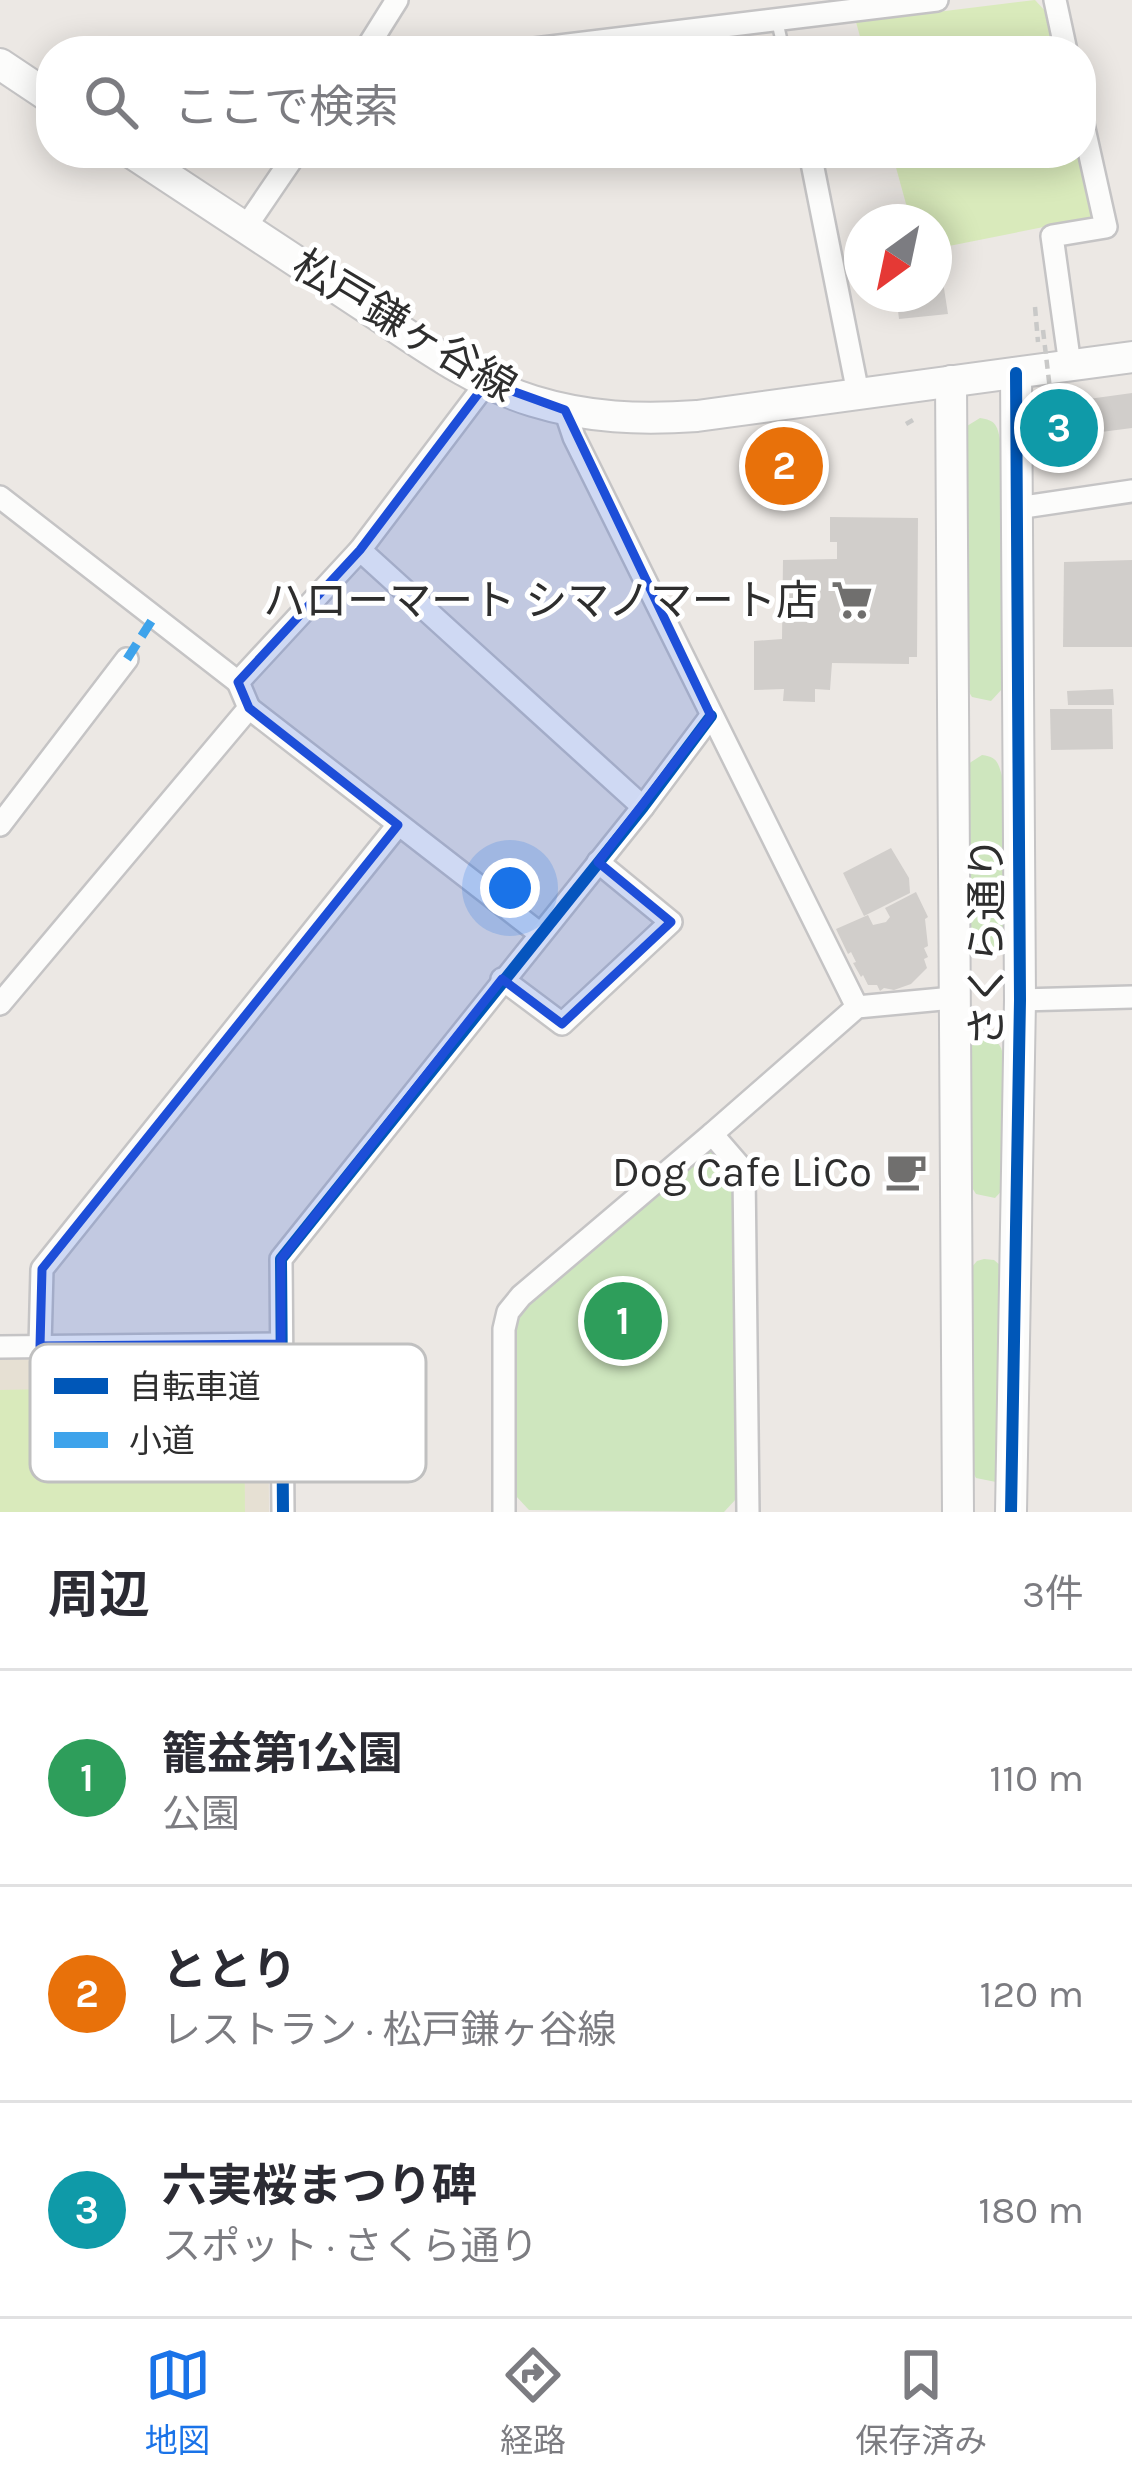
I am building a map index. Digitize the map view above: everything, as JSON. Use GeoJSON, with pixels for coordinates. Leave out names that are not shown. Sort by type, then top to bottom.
{"type":"FeatureCollection","features":[{"type":"Feature","properties":{"kind":"street"},"geometry":{"type":"LineString","coordinates":[[374,36],[397,0]]}},
{"type":"Feature","properties":{"kind":"street"},"geometry":{"type":"LineString","coordinates":[[625,36],[781,14],[937,0]]}},
{"type":"Feature","properties":{"kind":"street"},"geometry":{"type":"LineString","coordinates":[[1054,0],[1062,36]]}},
{"type":"Feature","properties":{"kind":"street"},"geometry":{"type":"LineString","coordinates":[[0,64],[36,88]]}},
{"type":"Feature","properties":{"kind":"street","name":"松戸鎌ヶ谷線"},"geometry":{"type":"LineString","coordinates":[[155,168],[426,347],[487,382],[527,399],[601,417],[697,416],[1132,357]]}},
{"type":"Feature","properties":{"kind":"street"},"geometry":{"type":"LineString","coordinates":[[245,228],[286,168]]}},
{"type":"Feature","properties":{"kind":"street"},"geometry":{"type":"LineString","coordinates":[[813,168],[858,393]]}},
{"type":"Feature","properties":{"kind":"street"},"geometry":{"type":"LineString","coordinates":[[1070,365],[1052,236],[1106,227],[1093,168]]}},
{"type":"Feature","properties":{"kind":"street","name":"さくら通り"},"geometry":{"type":"LineString","coordinates":[[1011,1512],[1020,1000],[1016,373]]}},
{"type":"Feature","properties":{"kind":"street","name":"さくら通り"},"geometry":{"type":"LineString","coordinates":[[950,381],[958,1512]]}},
{"type":"Feature","properties":{"kind":"street"},"geometry":{"type":"LineString","coordinates":[[238,682],[360,550],[487,382]]}},
{"type":"Feature","properties":{"kind":"street"},"geometry":{"type":"LineString","coordinates":[[565,410],[574,437],[857,1007]]}},
{"type":"Feature","properties":{"kind":"street"},"geometry":{"type":"LineString","coordinates":[[1017,508],[1132,490]]}},
{"type":"Feature","properties":{"kind":"street"},"geometry":{"type":"LineString","coordinates":[[0,497],[238,682],[249,708],[539,933]]}},
{"type":"Feature","properties":{"kind":"street"},"geometry":{"type":"LineString","coordinates":[[360,550],[643,807]]}},
{"type":"Feature","properties":{"kind":"street"},"geometry":{"type":"LineString","coordinates":[[0,824],[127,659]]}},
{"type":"Feature","properties":{"kind":"street"},"geometry":{"type":"LineString","coordinates":[[0,1004],[249,708]]}},
{"type":"Feature","properties":{"kind":"street"},"geometry":{"type":"LineString","coordinates":[[281,1344],[281,1258],[711,716]]}},
{"type":"Feature","properties":{"kind":"street"},"geometry":{"type":"LineString","coordinates":[[40,1344],[42,1269],[398,825]]}},
{"type":"Feature","properties":{"kind":"street"},"geometry":{"type":"LineString","coordinates":[[502,979],[562,1024],[671,922],[598,862]]}},
{"type":"Feature","properties":{"kind":"street"},"geometry":{"type":"LineString","coordinates":[[504,1512],[504,1329],[508,1312],[521,1296],[857,1007],[953,998]]}},
{"type":"Feature","properties":{"kind":"street"},"geometry":{"type":"LineString","coordinates":[[1020,1000],[1132,998]]}},
{"type":"Feature","properties":{"kind":"street"},"geometry":{"type":"LineString","coordinates":[[712,1134],[744,1171],[748,1512]]}},
{"type":"Feature","properties":{"kind":"street"},"geometry":{"type":"LineString","coordinates":[[283,1482],[283,1512]]}},
{"type":"Feature","properties":{"kind":"path"},"geometry":{"type":"LineString","coordinates":[[1034,307],[1040,330],[1053,415],[1057,431],[1063,430],[1053,406],[1043,406]]}},
{"type":"Feature","properties":{"kind":"highlighted area"},"geometry":{"type":"Polygon","coordinates":[[[487,382],[565,410],[711,716],[598,862],[671,922],[562,1024],[502,979],[281,1259],[281,1344],[40,1346],[42,1269],[398,825],[249,708],[238,682],[360,550],[487,382]]]}},
{"type":"Feature","properties":{"kind":"shaded area"},"geometry":{"type":"Polygon","coordinates":[[[0,1358],[30,1358],[30,1482],[269,1482],[269,1512],[0,1512],[0,1358]]]}},
{"type":"Feature","properties":{"kind":"green space"},"geometry":{"type":"Polygon","coordinates":[[[1035,0],[1047,13],[1052,36],[860,36],[856,22],[1035,0]]]}},
{"type":"Feature","properties":{"kind":"green space"},"geometry":{"type":"Polygon","coordinates":[[[896,168],[1083,168],[1094,217],[952,245],[952,204],[906,204],[896,168]]]}},
{"type":"Feature","properties":{"kind":"green space"},"geometry":{"type":"Polygon","coordinates":[[[980,418],[995,424],[1000,439],[1002,689],[991,701],[972,697],[967,689],[965,438],[967,426],[980,418]]]}},
{"type":"Feature","properties":{"kind":"green space"},"geometry":{"type":"Polygon","coordinates":[[[982,755],[996,761],[1002,776],[1004,947],[994,958],[975,954],[968,930],[968,764],[982,755]]]}},
{"type":"Feature","properties":{"kind":"green space"},"geometry":{"type":"Polygon","coordinates":[[[984,1038],[998,1044],[1004,1059],[1006,1186],[995,1198],[976,1194],[969,1170],[969,1057],[971,1046],[984,1038]]]}},
{"type":"Feature","properties":{"kind":"green space"},"geometry":{"type":"Polygon","coordinates":[[[712,1134],[744,1171],[736,1499],[724,1512],[529,1510],[515,1495],[504,1329],[508,1312],[712,1134]]]}},
{"type":"Feature","properties":{"kind":"green space"},"geometry":{"type":"Polygon","coordinates":[[[984,1259],[1001,1266],[1001,1478],[996,1482],[976,1478],[972,1471],[971,1268],[984,1259]]]}},
{"type":"Feature","properties":{"kind":"green space"},"geometry":{"type":"Polygon","coordinates":[[[30,1389],[30,1482],[245,1482],[245,1512],[0,1512],[0,1390],[30,1389]]]}},
{"type":"Feature","properties":{"kind":"building"},"geometry":{"type":"Polygon","coordinates":[[[898,312],[948,314],[899,319],[898,312]]]}},
{"type":"Feature","properties":{"kind":"building"},"geometry":{"type":"Polygon","coordinates":[[[1132,393],[1132,428],[1078,435],[1074,401],[1132,393]]]}},
{"type":"Feature","properties":{"kind":"building"},"geometry":{"type":"Polygon","coordinates":[[[830,517],[918,518],[917,657],[909,657],[909,664],[832,663],[830,690],[815,689],[815,702],[783,701],[784,689],[754,690],[754,641],[782,639],[783,560],[837,559],[837,542],[830,542],[830,517]]]}},
{"type":"Feature","properties":{"kind":"building"},"geometry":{"type":"Polygon","coordinates":[[[1132,560],[1132,647],[1063,647],[1064,562],[1132,560]]]}},
{"type":"Feature","properties":{"kind":"building"},"geometry":{"type":"Polygon","coordinates":[[[1113,689],[1114,705],[1068,705],[1067,691],[1113,689]]]}},
{"type":"Feature","properties":{"kind":"building"},"geometry":{"type":"Polygon","coordinates":[[[1050,709],[1112,709],[1113,749],[1051,750],[1050,709]]]}},
{"type":"Feature","properties":{"kind":"building"},"geometry":{"type":"Polygon","coordinates":[[[891,848],[909,878],[910,893],[864,916],[843,873],[891,848]]]}},
{"type":"Feature","properties":{"kind":"building"},"geometry":{"type":"Polygon","coordinates":[[[916,892],[928,917],[927,968],[911,984],[880,991],[861,977],[836,929],[868,915],[873,925],[886,922],[890,917],[885,908],[916,892]]]}},
{"type":"Feature","properties":{"kind":"marked path"},"geometry":{"type":"LineString","coordinates":[[127,659],[154,617]]}},
{"type":"Feature","properties":{"kind":"cycle path"},"geometry":{"type":"LineString","coordinates":[[1011,1512],[1020,1000],[1016,373]]}},
{"type":"Feature","properties":{"kind":"cycle path"},"geometry":{"type":"LineString","coordinates":[[282,1344],[281,1259],[711,716]]}},
{"type":"Feature","properties":{"kind":"cycle path"},"geometry":{"type":"LineString","coordinates":[[283,1482],[283,1512]]}},
{"type":"Feature","properties":{"kind":"place","name":"六実桜まつり碑"},"geometry":{"type":"Point","coordinates":[1059,428]}},
{"type":"Feature","properties":{"kind":"place","name":"ととり"},"geometry":{"type":"Point","coordinates":[784,466]}},
{"type":"Feature","properties":{"kind":"place","name":"ハローマート シマノマート店"},"geometry":{"type":"Point","coordinates":[852,600]}},
{"type":"Feature","properties":{"kind":"place","name":"Dog Cafe LiCo"},"geometry":{"type":"Point","coordinates":[906,1171]}},
{"type":"Feature","properties":{"kind":"place","name":"籠益第1公園"},"geometry":{"type":"Point","coordinates":[623,1321]}}]}
